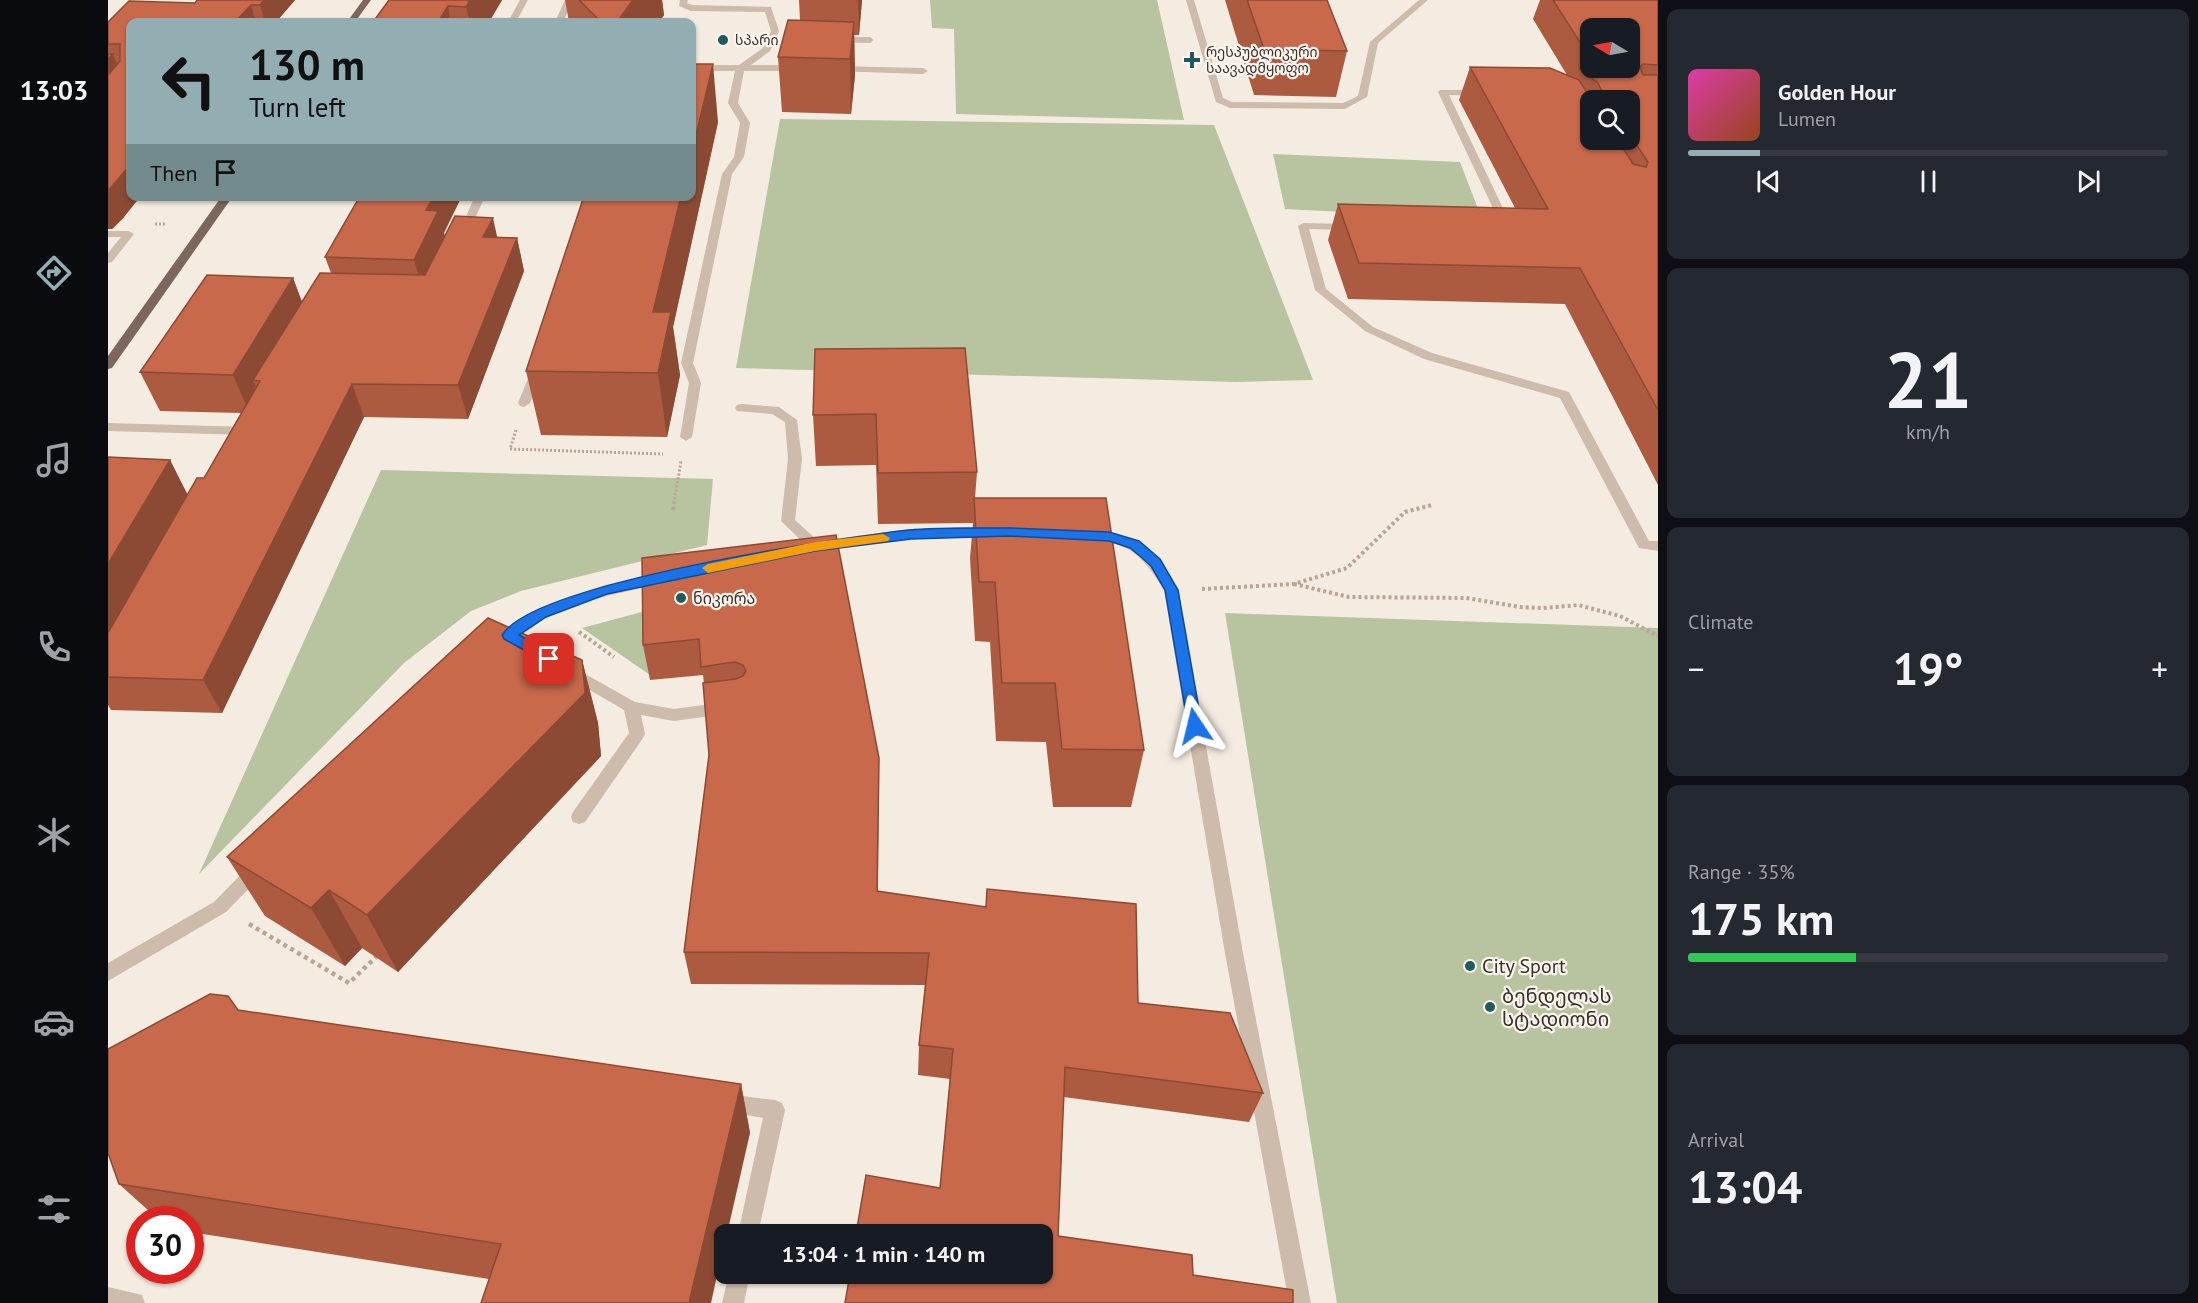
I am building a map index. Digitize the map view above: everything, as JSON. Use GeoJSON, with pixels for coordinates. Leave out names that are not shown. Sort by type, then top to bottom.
{"type":"FeatureCollection","features":[{"type":"Feature","properties":{"kind":"main road"},"geometry":{"type":"LineString","coordinates":[[354,18],[367,0]]}},
{"type":"Feature","properties":{"kind":"main road"},"geometry":{"type":"LineString","coordinates":[[108,365],[224,201]]}},
{"type":"Feature","properties":{"kind":"street"},"geometry":{"type":"LineString","coordinates":[[514,18],[524,0]]}},
{"type":"Feature","properties":{"kind":"street"},"geometry":{"type":"LineString","coordinates":[[561,18],[569,0]]}},
{"type":"Feature","properties":{"kind":"street"},"geometry":{"type":"LineString","coordinates":[[684,0],[682,4],[692,8],[768,9],[775,31],[766,49]]}},
{"type":"Feature","properties":{"kind":"street"},"geometry":{"type":"LineString","coordinates":[[1190,0],[1219,100],[1230,105],[1345,106],[1362,97],[1374,42],[1424,0]]}},
{"type":"Feature","properties":{"kind":"street"},"geometry":{"type":"LineString","coordinates":[[824,40],[870,40]]}},
{"type":"Feature","properties":{"kind":"street"},"geometry":{"type":"LineString","coordinates":[[686,437],[695,383],[687,363],[727,174],[739,157],[745,123],[733,103],[740,69],[766,49],[777,45]]}},
{"type":"Feature","properties":{"kind":"street"},"geometry":{"type":"LineString","coordinates":[[696,68],[806,68]]}},
{"type":"Feature","properties":{"kind":"street"},"geometry":{"type":"LineString","coordinates":[[830,69],[923,71]]}},
{"type":"Feature","properties":{"kind":"street"},"geometry":{"type":"LineString","coordinates":[[1498,230],[1509,230],[1443,92],[1500,93]]}},
{"type":"Feature","properties":{"kind":"street"},"geometry":{"type":"LineString","coordinates":[[456,250],[478,201]]}},
{"type":"Feature","properties":{"kind":"street"},"geometry":{"type":"LineString","coordinates":[[1360,227],[1303,226],[1321,290],[1369,329],[1428,356],[1565,395],[1644,545],[1658,546]]}},
{"type":"Feature","properties":{"kind":"street"},"geometry":{"type":"LineString","coordinates":[[108,234],[129,234],[108,260]]}},
{"type":"Feature","properties":{"kind":"street"},"geometry":{"type":"LineString","coordinates":[[524,403],[541,360]]}},
{"type":"Feature","properties":{"kind":"street"},"geometry":{"type":"LineString","coordinates":[[741,408],[775,410],[791,420],[795,459],[788,521],[815,546]]}},
{"type":"Feature","properties":{"kind":"street"},"geometry":{"type":"LineString","coordinates":[[108,427],[249,431]]}},
{"type":"Feature","properties":{"kind":"street"},"geometry":{"type":"LineString","coordinates":[[791,551],[911,534],[1009,532]]}},
{"type":"Feature","properties":{"kind":"street"},"geometry":{"type":"LineString","coordinates":[[1076,535],[1109,537],[1135,544],[1156,563],[1171,590],[1236,964],[1300,1303]]}},
{"type":"Feature","properties":{"kind":"street"},"geometry":{"type":"LineString","coordinates":[[489,649],[549,610],[605,590],[674,575]]}},
{"type":"Feature","properties":{"kind":"street"},"geometry":{"type":"LineString","coordinates":[[508,635],[529,647]]}},
{"type":"Feature","properties":{"kind":"street"},"geometry":{"type":"LineString","coordinates":[[560,665],[631,706],[674,714],[740,706]]}},
{"type":"Feature","properties":{"kind":"street"},"geometry":{"type":"LineString","coordinates":[[579,817],[637,734],[631,706]]}},
{"type":"Feature","properties":{"kind":"street"},"geometry":{"type":"LineString","coordinates":[[108,973],[220,907],[267,858]]}},
{"type":"Feature","properties":{"kind":"street"},"geometry":{"type":"LineString","coordinates":[[705,1100],[775,1110],[750,1224]]}},
{"type":"Feature","properties":{"kind":"street"},"geometry":{"type":"LineString","coordinates":[[733,1303],[738,1284]]}},
{"type":"Feature","properties":{"kind":"street"},"geometry":{"type":"LineString","coordinates":[[108,1298],[134,1303]]}},
{"type":"Feature","properties":{"kind":"path"},"geometry":{"type":"LineString","coordinates":[[524,403],[510,449],[682,454]]}},
{"type":"Feature","properties":{"kind":"path"},"geometry":{"type":"LineString","coordinates":[[673,510],[686,437]]}},
{"type":"Feature","properties":{"kind":"path"},"geometry":{"type":"LineString","coordinates":[[1171,590],[1294,584],[1347,568],[1405,512],[1432,505]]}},
{"type":"Feature","properties":{"kind":"path"},"geometry":{"type":"LineString","coordinates":[[1294,584],[1349,597],[1466,598],[1520,607],[1543,608],[1578,604],[1620,616],[1658,636]]}},
{"type":"Feature","properties":{"kind":"path"},"geometry":{"type":"LineString","coordinates":[[549,610],[618,660]]}},
{"type":"Feature","properties":{"kind":"path"},"geometry":{"type":"LineString","coordinates":[[220,907],[349,983],[375,957]]}},
{"type":"Feature","properties":{"kind":"green space"},"geometry":{"type":"Polygon","coordinates":[[[930,0],[1157,0],[1184,120],[956,114],[954,29],[932,28],[930,0]]]}},
{"type":"Feature","properties":{"kind":"green space"},"geometry":{"type":"Polygon","coordinates":[[[780,119],[1214,125],[1313,380],[1236,382],[736,368],[780,119]]]}},
{"type":"Feature","properties":{"kind":"green space"},"geometry":{"type":"Polygon","coordinates":[[[1273,154],[1460,162],[1482,219],[1285,209],[1273,154]]]}},
{"type":"Feature","properties":{"kind":"green space"},"geometry":{"type":"Polygon","coordinates":[[[381,470],[713,479],[707,545],[521,591],[471,611],[404,663],[199,874],[381,470]]]}},
{"type":"Feature","properties":{"kind":"green space"},"geometry":{"type":"Polygon","coordinates":[[[649,610],[650,675],[582,628],[649,610]]]}},
{"type":"Feature","properties":{"kind":"green space","name":"ბენდელას სტადიონი"},"geometry":{"type":"Polygon","coordinates":[[[1225,613],[1658,628],[1658,1303],[1337,1303],[1225,613]]]}},
{"type":"Feature","properties":{"kind":"building"},"geometry":{"type":"Polygon","coordinates":[[[197,0],[264,0],[260,5],[251,5],[239,18],[126,18],[126,170],[108,191],[108,75],[120,61],[120,44],[108,44],[108,22],[129,1],[195,3],[197,0]]]}},
{"type":"Feature","properties":{"kind":"building"},"geometry":{"type":"Polygon","coordinates":[[[389,0],[470,0],[466,7],[448,6],[440,18],[376,18],[389,0]]]}},
{"type":"Feature","properties":{"kind":"building"},"geometry":{"type":"Polygon","coordinates":[[[579,0],[633,0],[620,18],[597,18],[579,0]]]}},
{"type":"Feature","properties":{"kind":"building"},"geometry":{"type":"Polygon","coordinates":[[[1247,0],[1327,0],[1347,51],[1264,49],[1247,0]]]}},
{"type":"Feature","properties":{"kind":"building"},"geometry":{"type":"Polygon","coordinates":[[[1553,0],[1658,0],[1658,65],[1643,64],[1640,67],[1640,18],[1580,18],[1580,42],[1553,0]]]}},
{"type":"Feature","properties":{"kind":"building"},"geometry":{"type":"Polygon","coordinates":[[[788,20],[854,22],[850,59],[778,57],[788,20]]]}},
{"type":"Feature","properties":{"kind":"building"},"geometry":{"type":"Polygon","coordinates":[[[696,64],[713,64],[696,135],[696,64]]]}},
{"type":"Feature","properties":{"kind":"building"},"geometry":{"type":"Polygon","coordinates":[[[1470,67],[1550,68],[1579,80],[1586,90],[1580,90],[1580,150],[1624,150],[1633,164],[1646,167],[1648,162],[1640,150],[1640,90],[1601,90],[1598,83],[1592,78],[1640,78],[1640,67],[1643,75],[1658,75],[1658,410],[1580,268],[1359,263],[1338,204],[1548,209],[1470,67]]]}},
{"type":"Feature","properties":{"kind":"building"},"geometry":{"type":"Polygon","coordinates":[[[357,201],[431,201],[426,210],[438,211],[414,260],[325,257],[357,201]]]}},
{"type":"Feature","properties":{"kind":"building"},"geometry":{"type":"Polygon","coordinates":[[[582,201],[680,201],[653,312],[671,312],[658,373],[526,371],[582,201]]]}},
{"type":"Feature","properties":{"kind":"building"},"geometry":{"type":"Polygon","coordinates":[[[455,216],[493,218],[483,237],[517,238],[458,385],[352,384],[203,680],[108,677],[108,633],[197,478],[204,478],[260,381],[253,380],[320,273],[425,275],[455,216]]]}},
{"type":"Feature","properties":{"kind":"building"},"geometry":{"type":"Polygon","coordinates":[[[207,275],[293,278],[233,375],[140,372],[207,275]]]}},
{"type":"Feature","properties":{"kind":"building"},"geometry":{"type":"Polygon","coordinates":[[[965,348],[977,472],[878,473],[876,414],[813,415],[815,349],[965,348]]]}},
{"type":"Feature","properties":{"kind":"building"},"geometry":{"type":"Polygon","coordinates":[[[108,457],[170,460],[108,564],[108,457]]]}},
{"type":"Feature","properties":{"kind":"building"},"geometry":{"type":"Polygon","coordinates":[[[974,498],[1106,498],[1144,750],[1062,749],[1055,683],[1002,683],[995,582],[979,582],[974,498]]]}},
{"type":"Feature","properties":{"kind":"building"},"geometry":{"type":"Polygon","coordinates":[[[836,535],[879,758],[877,891],[986,907],[987,889],[1136,904],[1138,1003],[1230,1013],[1263,1093],[1065,1067],[1058,1236],[1192,1255],[1193,1275],[1293,1290],[1293,1303],[845,1303],[848,1284],[1053,1284],[1053,1224],[858,1224],[866,1175],[940,1188],[953,1049],[919,1045],[929,953],[684,952],[709,755],[703,683],[736,679],[743,676],[746,671],[743,665],[735,662],[701,667],[699,639],[643,645],[642,558],[836,535]]]}},
{"type":"Feature","properties":{"kind":"building"},"geometry":{"type":"Polygon","coordinates":[[[488,618],[582,660],[585,693],[367,915],[329,890],[311,908],[227,857],[488,618]]]}},
{"type":"Feature","properties":{"kind":"building"},"geometry":{"type":"Polygon","coordinates":[[[210,994],[228,996],[238,1010],[741,1084],[689,1303],[481,1303],[501,1244],[119,1184],[108,1153],[108,1049],[210,994]]]}},
{"type":"Feature","properties":{"kind":"slow traffic"},"geometry":{"type":"LineString","coordinates":[[708,568],[815,546],[883,538]]}},
{"type":"Feature","properties":{"kind":"place","name":"სპარი"},"geometry":{"type":"Point","coordinates":[723,40]}},
{"type":"Feature","properties":{"kind":"place","name":"რესპუბლიკური საავადმყოფო"},"geometry":{"type":"Point","coordinates":[1192,60]}},
{"type":"Feature","properties":{"kind":"place","name":"ნიკორა"},"geometry":{"type":"Point","coordinates":[681,598]}},
{"type":"Feature","properties":{"kind":"place","name":"City Sport"},"geometry":{"type":"Point","coordinates":[1470,966]}},
{"type":"Feature","properties":{"kind":"place","name":"ბენდელას სტადიონი"},"geometry":{"type":"Point","coordinates":[1490,1007]}},
{"type":"Feature","properties":{"kind":"route"},"geometry":{"type":"LineString","coordinates":[[549,659],[508,635],[542,613],[605,590],[815,546],[911,534],[1009,532],[1109,537],[1135,544],[1156,563],[1171,590],[1195,726]]}}]}
